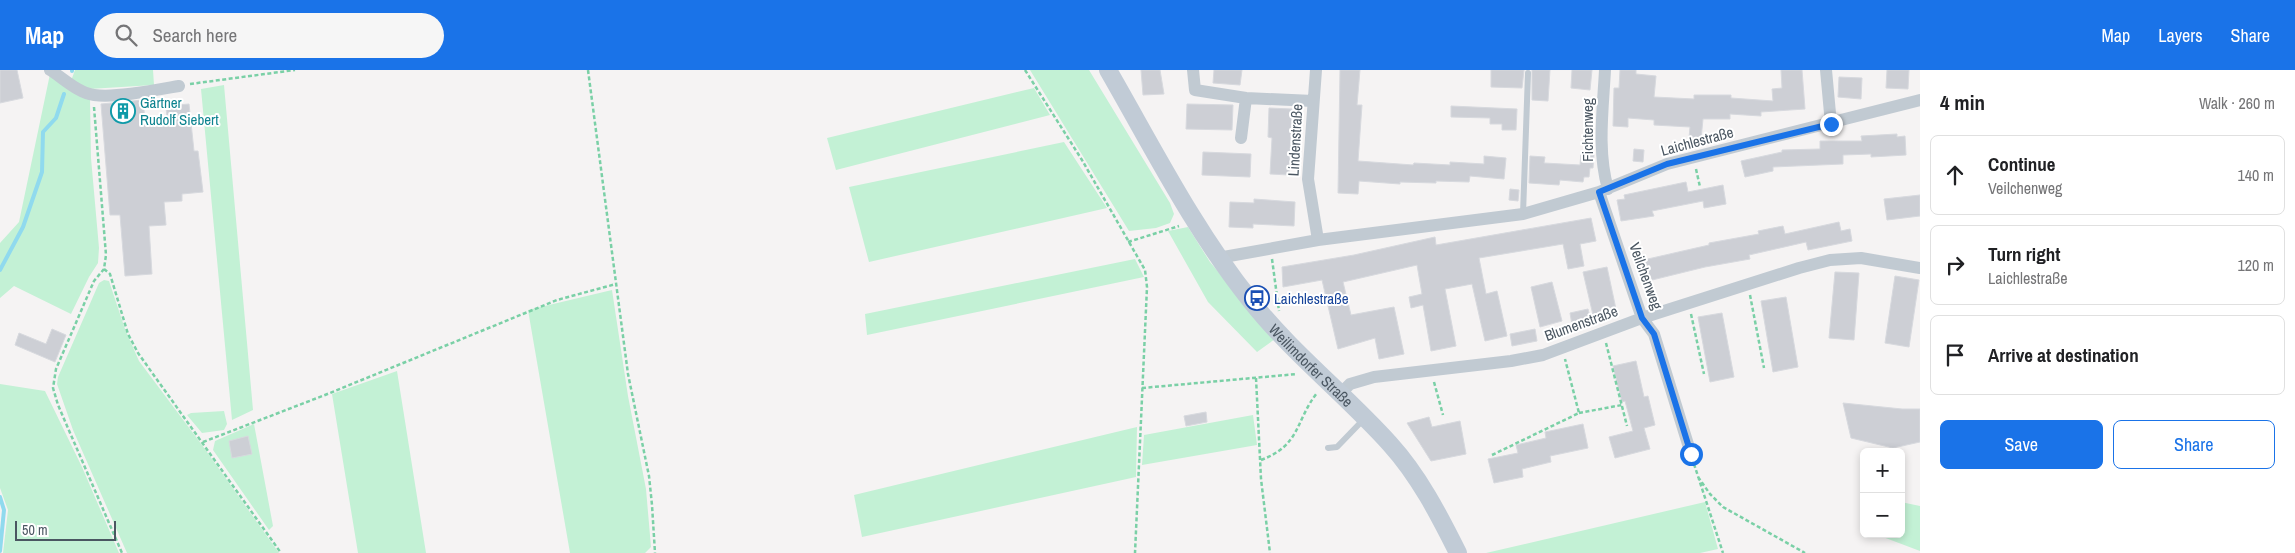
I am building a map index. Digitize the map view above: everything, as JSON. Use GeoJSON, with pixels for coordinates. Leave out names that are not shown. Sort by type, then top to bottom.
{"type":"FeatureCollection","features":[{"type":"Feature","properties":{"kind":"main road","name":"Weilimdorfer Straße"},"geometry":{"type":"LineString","coordinates":[[1108,70],[1218,258],[1252,302],[1283,336],[1391,445],[1413,473],[1442,521],[1458,553]]}},
{"type":"Feature","properties":{"kind":"street"},"geometry":{"type":"LineString","coordinates":[[50,70],[82,91],[94,95],[156,90],[179,86]]}},
{"type":"Feature","properties":{"kind":"street"},"geometry":{"type":"LineString","coordinates":[[1193,70],[1195,90],[1246,98],[1313,101]]}},
{"type":"Feature","properties":{"kind":"street","name":"Lindenstraße"},"geometry":{"type":"LineString","coordinates":[[1316,70],[1308,179],[1318,240]]}},
{"type":"Feature","properties":{"kind":"street","name":"Fichtenweg"},"geometry":{"type":"LineString","coordinates":[[1603,191],[1602,145],[1605,70]]}},
{"type":"Feature","properties":{"kind":"street"},"geometry":{"type":"LineString","coordinates":[[1826,70],[1831,124]]}},
{"type":"Feature","properties":{"kind":"street"},"geometry":{"type":"LineString","coordinates":[[1241,138],[1246,98]]}},
{"type":"Feature","properties":{"kind":"street","name":"Laichlestraße"},"geometry":{"type":"LineString","coordinates":[[1218,258],[1318,240],[1523,214],[1603,191],[1667,164],[1920,100]]}},
{"type":"Feature","properties":{"kind":"street","name":"Veilchenweg"},"geometry":{"type":"LineString","coordinates":[[1603,191],[1642,318],[1654,334],[1691,454]]}},
{"type":"Feature","properties":{"kind":"street","name":"Blumenstraße"},"geometry":{"type":"LineString","coordinates":[[1341,393],[1350,384],[1358,381],[1511,361],[1543,354],[1642,318],[1747,284],[1830,260],[1861,258],[1920,268]]}},
{"type":"Feature","properties":{"kind":"lane"},"geometry":{"type":"LineString","coordinates":[[1523,214],[1528,73]]}},
{"type":"Feature","properties":{"kind":"lane"},"geometry":{"type":"LineString","coordinates":[[1328,448],[1336,446],[1364,418]]}},
{"type":"Feature","properties":{"kind":"path"},"geometry":{"type":"LineString","coordinates":[[179,86],[295,70]]}},
{"type":"Feature","properties":{"kind":"path"},"geometry":{"type":"LineString","coordinates":[[588,70],[628,374],[648,476],[655,553]]}},
{"type":"Feature","properties":{"kind":"path"},"geometry":{"type":"LineString","coordinates":[[1025,70],[1082,160],[1145,270],[1135,553]]}},
{"type":"Feature","properties":{"kind":"path"},"geometry":{"type":"LineString","coordinates":[[94,95],[106,255],[104,269],[94,281],[56,369],[53,388],[58,405],[122,553]]}},
{"type":"Feature","properties":{"kind":"path"},"geometry":{"type":"LineString","coordinates":[[1693,158],[1700,187]]}},
{"type":"Feature","properties":{"kind":"path"},"geometry":{"type":"LineString","coordinates":[[1128,242],[1196,222]]}},
{"type":"Feature","properties":{"kind":"path"},"geometry":{"type":"LineString","coordinates":[[1270,248],[1283,336]]}},
{"type":"Feature","properties":{"kind":"path"},"geometry":{"type":"LineString","coordinates":[[104,269],[110,274],[128,334],[138,353],[281,553]]}},
{"type":"Feature","properties":{"kind":"path"},"geometry":{"type":"LineString","coordinates":[[203,442],[325,395],[558,300],[616,284]]}},
{"type":"Feature","properties":{"kind":"path"},"geometry":{"type":"LineString","coordinates":[[1747,284],[1764,368]]}},
{"type":"Feature","properties":{"kind":"path"},"geometry":{"type":"LineString","coordinates":[[1689,303],[1704,374]]}},
{"type":"Feature","properties":{"kind":"path"},"geometry":{"type":"LineString","coordinates":[[1603,332],[1627,426]]}},
{"type":"Feature","properties":{"kind":"path"},"geometry":{"type":"LineString","coordinates":[[1563,347],[1579,413]]}},
{"type":"Feature","properties":{"kind":"path"},"geometry":{"type":"LineString","coordinates":[[1142,388],[1303,374],[1313,366]]}},
{"type":"Feature","properties":{"kind":"path"},"geometry":{"type":"LineString","coordinates":[[1431,370],[1443,416]]}},
{"type":"Feature","properties":{"kind":"path"},"geometry":{"type":"LineString","coordinates":[[1256,378],[1261,460],[1270,553]]}},
{"type":"Feature","properties":{"kind":"path"},"geometry":{"type":"LineString","coordinates":[[1261,460],[1276,454],[1291,441],[1312,400],[1328,380]]}},
{"type":"Feature","properties":{"kind":"path"},"geometry":{"type":"LineString","coordinates":[[1492,455],[1579,413],[1622,405]]}},
{"type":"Feature","properties":{"kind":"path"},"geometry":{"type":"LineString","coordinates":[[1691,454],[1724,553]]}},
{"type":"Feature","properties":{"kind":"path"},"geometry":{"type":"LineString","coordinates":[[1698,477],[1710,494],[1723,507],[1805,553]]}},
{"type":"Feature","properties":{"kind":"green space"},"geometry":{"type":"Polygon","coordinates":[[[75,70],[153,70],[154,85],[89,89],[71,81],[75,70]]]}},
{"type":"Feature","properties":{"kind":"green space"},"geometry":{"type":"Polygon","coordinates":[[[1030,70],[1089,70],[1170,203],[1174,214],[1170,223],[1156,228],[1129,231],[1030,70]]]}},
{"type":"Feature","properties":{"kind":"green space"},"geometry":{"type":"Polygon","coordinates":[[[50,74],[90,98],[91,158],[99,248],[98,263],[71,314],[14,286],[0,298],[0,243],[19,222],[50,74]]]}},
{"type":"Feature","properties":{"kind":"green space"},"geometry":{"type":"Polygon","coordinates":[[[224,85],[253,410],[232,420],[201,89],[224,85]]]}},
{"type":"Feature","properties":{"kind":"green space"},"geometry":{"type":"Polygon","coordinates":[[[1034,88],[1050,115],[836,170],[827,138],[1034,88]]]}},
{"type":"Feature","properties":{"kind":"green space"},"geometry":{"type":"Polygon","coordinates":[[[1064,142],[1107,208],[869,262],[849,187],[1064,142]]]}},
{"type":"Feature","properties":{"kind":"green space"},"geometry":{"type":"Polygon","coordinates":[[[1188,227],[1210,262],[1275,339],[1257,352],[1208,302],[1168,231],[1188,227]]]}},
{"type":"Feature","properties":{"kind":"green space"},"geometry":{"type":"Polygon","coordinates":[[[1135,259],[1144,277],[867,335],[865,314],[1135,259]]]}},
{"type":"Feature","properties":{"kind":"green space"},"geometry":{"type":"Polygon","coordinates":[[[104,280],[109,281],[125,329],[139,361],[279,553],[127,553],[73,430],[57,384],[58,377],[99,283],[104,280]]]}},
{"type":"Feature","properties":{"kind":"green space"},"geometry":{"type":"Polygon","coordinates":[[[612,290],[628,396],[646,489],[651,547],[645,553],[570,553],[528,310],[612,290]]]}},
{"type":"Feature","properties":{"kind":"green space"},"geometry":{"type":"Polygon","coordinates":[[[397,371],[426,553],[358,553],[332,394],[397,371]]]}},
{"type":"Feature","properties":{"kind":"green space"},"geometry":{"type":"Polygon","coordinates":[[[0,384],[45,391],[82,467],[119,553],[3,553],[8,510],[0,488],[0,384]]]}},
{"type":"Feature","properties":{"kind":"green space"},"geometry":{"type":"Polygon","coordinates":[[[224,411],[227,424],[224,430],[202,433],[187,415],[191,413],[224,411]]]}},
{"type":"Feature","properties":{"kind":"green space"},"geometry":{"type":"Polygon","coordinates":[[[1253,415],[1257,445],[1142,465],[1144,435],[1253,415]]]}},
{"type":"Feature","properties":{"kind":"green space"},"geometry":{"type":"Polygon","coordinates":[[[254,424],[273,526],[269,530],[213,450],[215,441],[254,424]]]}},
{"type":"Feature","properties":{"kind":"green space"},"geometry":{"type":"Polygon","coordinates":[[[1137,427],[1136,477],[862,537],[854,495],[1137,427]]]}},
{"type":"Feature","properties":{"kind":"green space"},"geometry":{"type":"Polygon","coordinates":[[[1705,502],[1718,549],[1700,553],[1486,553],[1705,502]]]}},
{"type":"Feature","properties":{"kind":"green space"},"geometry":{"type":"Polygon","coordinates":[[[1905,503],[1920,506],[1920,551],[1886,538],[1905,538],[1905,503]]]}},
{"type":"Feature","properties":{"kind":"building"},"geometry":{"type":"Polygon","coordinates":[[[0,70],[17,70],[23,98],[0,103],[0,70]]]}},
{"type":"Feature","properties":{"kind":"building"},"geometry":{"type":"Polygon","coordinates":[[[1141,70],[1160,70],[1164,94],[1143,95],[1141,70]]]}},
{"type":"Feature","properties":{"kind":"building"},"geometry":{"type":"Polygon","coordinates":[[[1214,70],[1242,70],[1240,85],[1213,83],[1214,70]]]}},
{"type":"Feature","properties":{"kind":"building"},"geometry":{"type":"Polygon","coordinates":[[[1340,70],[1360,70],[1357,105],[1362,105],[1358,161],[1413,165],[1414,163],[1450,165],[1450,162],[1484,164],[1484,156],[1506,158],[1504,179],[1470,176],[1469,182],[1400,182],[1400,184],[1359,181],[1358,194],[1338,193],[1340,70]]]}},
{"type":"Feature","properties":{"kind":"building"},"geometry":{"type":"Polygon","coordinates":[[[1491,70],[1524,70],[1522,88],[1491,87],[1491,70]]]}},
{"type":"Feature","properties":{"kind":"building"},"geometry":{"type":"Polygon","coordinates":[[[1532,70],[1550,70],[1548,101],[1532,100],[1532,70]]]}},
{"type":"Feature","properties":{"kind":"building"},"geometry":{"type":"Polygon","coordinates":[[[1572,70],[1592,70],[1590,90],[1571,88],[1572,70]]]}},
{"type":"Feature","properties":{"kind":"building"},"geometry":{"type":"Polygon","coordinates":[[[1620,70],[1636,70],[1636,74],[1656,76],[1654,97],[1694,99],[1694,95],[1731,95],[1731,98],[1773,101],[1772,89],[1782,88],[1781,70],[1802,70],[1805,109],[1761,112],[1761,116],[1730,114],[1730,119],[1703,119],[1701,139],[1689,138],[1690,127],[1654,125],[1654,120],[1628,118],[1628,127],[1613,126],[1614,88],[1619,88],[1620,70]]]}},
{"type":"Feature","properties":{"kind":"building"},"geometry":{"type":"Polygon","coordinates":[[[1887,70],[1909,70],[1908,89],[1886,88],[1887,70]]]}},
{"type":"Feature","properties":{"kind":"building"},"geometry":{"type":"Polygon","coordinates":[[[1839,77],[1862,78],[1861,99],[1838,97],[1839,77]]]}},
{"type":"Feature","properties":{"kind":"building"},"geometry":{"type":"Polygon","coordinates":[[[143,100],[145,120],[167,118],[166,106],[189,104],[194,151],[198,151],[203,192],[182,194],[182,201],[164,202],[166,225],[149,226],[152,274],[125,276],[120,215],[110,215],[101,104],[143,100]]]}},
{"type":"Feature","properties":{"kind":"building"},"geometry":{"type":"Polygon","coordinates":[[[1187,104],[1233,105],[1232,130],[1186,129],[1187,104]]]}},
{"type":"Feature","properties":{"kind":"building"},"geometry":{"type":"Polygon","coordinates":[[[1451,106],[1517,109],[1516,130],[1502,130],[1502,124],[1490,124],[1490,118],[1451,117],[1451,106]]]}},
{"type":"Feature","properties":{"kind":"building"},"geometry":{"type":"Polygon","coordinates":[[[1269,108],[1292,109],[1289,175],[1270,174],[1272,138],[1268,137],[1269,108]]]}},
{"type":"Feature","properties":{"kind":"building"},"geometry":{"type":"Polygon","coordinates":[[[1897,134],[1897,137],[1905,136],[1906,155],[1871,157],[1871,154],[1843,155],[1843,164],[1773,167],[1773,171],[1745,177],[1741,161],[1782,152],[1782,150],[1820,149],[1820,141],[1862,141],[1861,136],[1897,134]]]}},
{"type":"Feature","properties":{"kind":"building"},"geometry":{"type":"Polygon","coordinates":[[[1634,149],[1644,150],[1643,162],[1633,161],[1634,149]]]}},
{"type":"Feature","properties":{"kind":"building"},"geometry":{"type":"Polygon","coordinates":[[[1203,152],[1251,154],[1250,177],[1202,175],[1203,152]]]}},
{"type":"Feature","properties":{"kind":"building"},"geometry":{"type":"Polygon","coordinates":[[[1581,152],[1594,153],[1593,168],[1590,168],[1589,177],[1584,177],[1583,182],[1560,180],[1559,185],[1529,183],[1530,156],[1545,157],[1544,163],[1580,165],[1581,152]]]}},
{"type":"Feature","properties":{"kind":"building"},"geometry":{"type":"Polygon","coordinates":[[[1686,182],[1688,192],[1723,185],[1726,204],[1704,208],[1703,201],[1652,211],[1654,216],[1621,221],[1617,200],[1625,199],[1624,195],[1686,182]]]}},
{"type":"Feature","properties":{"kind":"building"},"geometry":{"type":"Polygon","coordinates":[[[1510,189],[1519,190],[1518,201],[1509,200],[1510,189]]]}},
{"type":"Feature","properties":{"kind":"building"},"geometry":{"type":"Polygon","coordinates":[[[1920,195],[1920,216],[1887,220],[1884,199],[1920,195]]]}},
{"type":"Feature","properties":{"kind":"building"},"geometry":{"type":"Polygon","coordinates":[[[1254,199],[1295,202],[1294,226],[1253,224],[1253,228],[1229,227],[1230,202],[1254,203],[1254,199]]]}},
{"type":"Feature","properties":{"kind":"building"},"geometry":{"type":"Polygon","coordinates":[[[1591,218],[1596,241],[1580,244],[1584,266],[1568,269],[1563,244],[1479,258],[1486,294],[1497,291],[1507,336],[1485,341],[1472,284],[1445,289],[1456,346],[1431,351],[1423,305],[1411,308],[1409,297],[1422,294],[1417,265],[1343,282],[1351,315],[1394,307],[1404,354],[1379,359],[1375,338],[1338,349],[1322,280],[1283,287],[1282,267],[1354,255],[1435,237],[1436,245],[1591,218]]]}},
{"type":"Feature","properties":{"kind":"building"},"geometry":{"type":"Polygon","coordinates":[[[1839,222],[1841,231],[1850,229],[1852,241],[1808,250],[1806,242],[1749,255],[1750,259],[1705,267],[1644,282],[1639,261],[1709,245],[1709,243],[1759,234],[1758,231],[1783,226],[1785,234],[1839,222]]]}},
{"type":"Feature","properties":{"kind":"building"},"geometry":{"type":"Polygon","coordinates":[[[1607,267],[1616,309],[1593,315],[1583,272],[1607,267]]]}},
{"type":"Feature","properties":{"kind":"building"},"geometry":{"type":"Polygon","coordinates":[[[1835,272],[1859,273],[1854,340],[1829,338],[1835,272]]]}},
{"type":"Feature","properties":{"kind":"building"},"geometry":{"type":"Polygon","coordinates":[[[1895,276],[1919,280],[1909,347],[1885,343],[1895,276]]]}},
{"type":"Feature","properties":{"kind":"building"},"geometry":{"type":"Polygon","coordinates":[[[1552,282],[1562,321],[1540,327],[1531,287],[1552,282]]]}},
{"type":"Feature","properties":{"kind":"building"},"geometry":{"type":"Polygon","coordinates":[[[1786,297],[1798,367],[1773,372],[1761,301],[1786,297]]]}},
{"type":"Feature","properties":{"kind":"building"},"geometry":{"type":"Polygon","coordinates":[[[1588,309],[1591,321],[1572,325],[1570,313],[1588,309]]]}},
{"type":"Feature","properties":{"kind":"building"},"geometry":{"type":"Polygon","coordinates":[[[1722,313],[1734,377],[1710,382],[1698,317],[1722,313]]]}},
{"type":"Feature","properties":{"kind":"building"},"geometry":{"type":"Polygon","coordinates":[[[52,329],[66,335],[55,362],[15,345],[19,333],[46,344],[52,329]]]}},
{"type":"Feature","properties":{"kind":"building"},"geometry":{"type":"Polygon","coordinates":[[[1535,329],[1537,341],[1512,346],[1510,334],[1535,329]]]}},
{"type":"Feature","properties":{"kind":"building"},"geometry":{"type":"Polygon","coordinates":[[[1636,361],[1644,397],[1648,396],[1655,425],[1644,428],[1650,449],[1615,458],[1609,437],[1633,431],[1625,401],[1622,402],[1613,366],[1636,361]]]}},
{"type":"Feature","properties":{"kind":"building"},"geometry":{"type":"Polygon","coordinates":[[[1843,403],[1920,409],[1920,442],[1893,448],[1851,438],[1843,403]]]}},
{"type":"Feature","properties":{"kind":"building"},"geometry":{"type":"Polygon","coordinates":[[[1206,412],[1207,422],[1186,426],[1184,416],[1206,412]]]}},
{"type":"Feature","properties":{"kind":"building"},"geometry":{"type":"Polygon","coordinates":[[[1429,417],[1432,427],[1460,421],[1466,454],[1431,461],[1407,423],[1429,417]]]}},
{"type":"Feature","properties":{"kind":"building"},"geometry":{"type":"Polygon","coordinates":[[[1583,424],[1588,448],[1550,456],[1551,462],[1522,469],[1523,477],[1494,483],[1488,459],[1518,453],[1516,445],[1546,438],[1545,432],[1583,424]]]}},
{"type":"Feature","properties":{"kind":"building"},"geometry":{"type":"Polygon","coordinates":[[[248,436],[252,454],[232,458],[229,441],[248,436]]]}},
{"type":"Feature","properties":{"kind":"waterway"},"geometry":{"type":"LineString","coordinates":[[0,270],[23,227],[42,172],[43,132],[56,118],[64,94]]}},
{"type":"Feature","properties":{"kind":"waterway"},"geometry":{"type":"LineString","coordinates":[[0,497],[4,510],[0,551]]}},
{"type":"Feature","properties":{"kind":"place","name":"Gärtner Rudolf Siebert"},"geometry":{"type":"Point","coordinates":[123,111]}},
{"type":"Feature","properties":{"kind":"place","name":"Laichlestraße"},"geometry":{"type":"Point","coordinates":[1257,298]}},
{"type":"Feature","properties":{"kind":"route"},"geometry":{"type":"LineString","coordinates":[[1691,454],[1654,334],[1642,318],[1599,192],[1667,164],[1831,124]]}}]}
